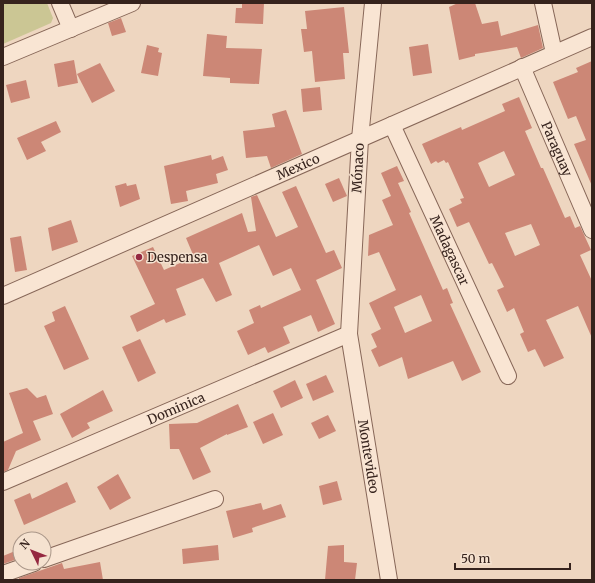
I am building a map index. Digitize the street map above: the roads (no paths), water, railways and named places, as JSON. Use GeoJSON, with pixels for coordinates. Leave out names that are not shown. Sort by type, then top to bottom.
{"type":"FeatureCollection","features":[{"type":"Feature","properties":{"kind":"street"},"geometry":{"type":"LineString","coordinates":[[60,3],[71,29]]}},
{"type":"Feature","properties":{"kind":"street"},"geometry":{"type":"LineString","coordinates":[[3,57],[132,3]]}},
{"type":"Feature","properties":{"kind":"street","name":"Mónaco"},"geometry":{"type":"LineString","coordinates":[[349,334],[360,139],[373,3]]}},
{"type":"Feature","properties":{"kind":"street"},"geometry":{"type":"LineString","coordinates":[[542,3],[554,53]]}},
{"type":"Feature","properties":{"kind":"street","name":"Mexico"},"geometry":{"type":"LineString","coordinates":[[3,295],[592,37]]}},
{"type":"Feature","properties":{"kind":"street","name":"Paraguay"},"geometry":{"type":"LineString","coordinates":[[522,67],[592,230]]}},
{"type":"Feature","properties":{"kind":"street","name":"Madagascar"},"geometry":{"type":"LineString","coordinates":[[392,125],[508,376]]}},
{"type":"Feature","properties":{"kind":"street","name":"Dominica"},"geometry":{"type":"LineString","coordinates":[[3,482],[349,334]]}},
{"type":"Feature","properties":{"kind":"street","name":"Montevideo"},"geometry":{"type":"LineString","coordinates":[[349,334],[389,580]]}},
{"type":"Feature","properties":{"kind":"street"},"geometry":{"type":"LineString","coordinates":[[52,556],[215,499]]}},
{"type":"Feature","properties":{"kind":"place","name":"Despensa"},"geometry":{"type":"Point","coordinates":[139,257]}}]}
